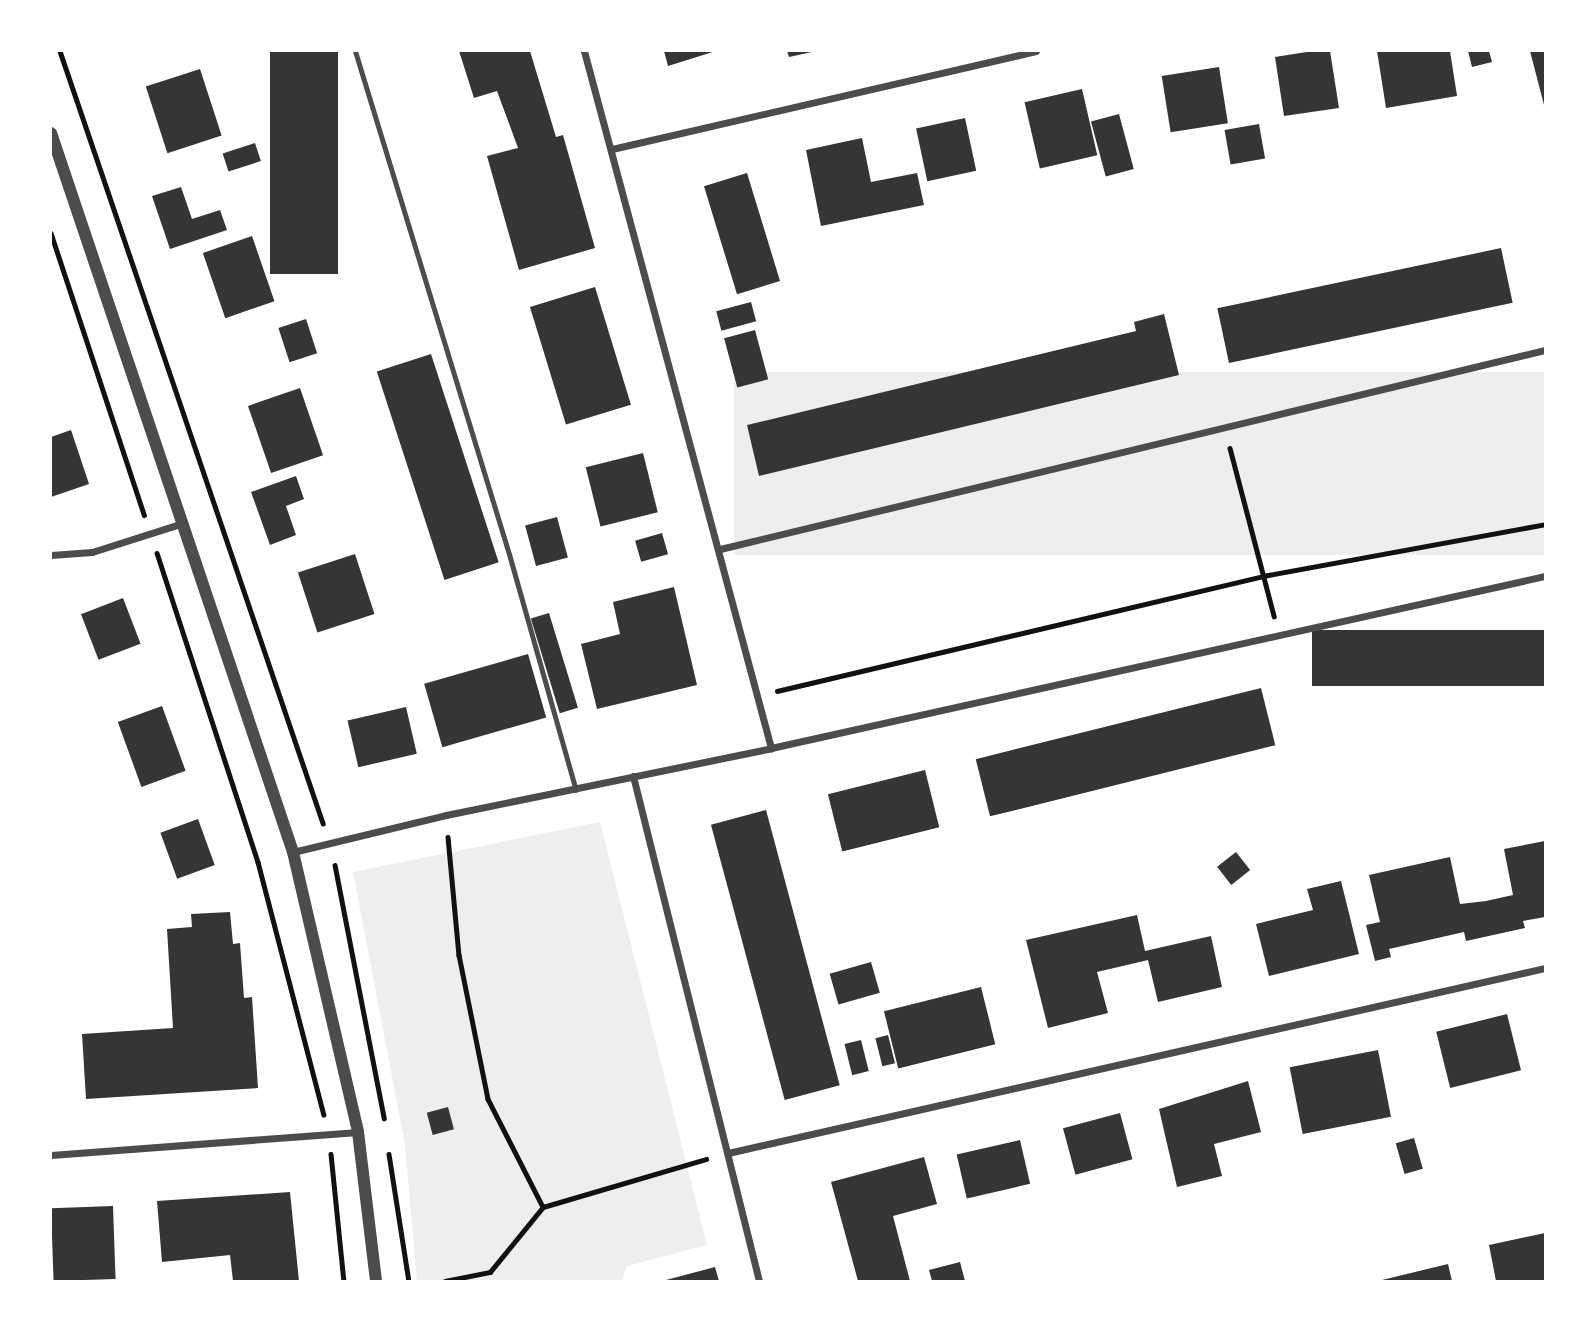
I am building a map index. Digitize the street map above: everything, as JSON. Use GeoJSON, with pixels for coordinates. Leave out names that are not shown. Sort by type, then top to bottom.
{"type":"FeatureCollection","features":[{"type":"Feature","properties":{"kind":"street"},"geometry":{"type":"LineString","coordinates":[[584,51],[720,549],[771,748]]}},
{"type":"Feature","properties":{"kind":"street"},"geometry":{"type":"LineString","coordinates":[[612,149],[1036,51]]}},
{"type":"Feature","properties":{"kind":"street"},"geometry":{"type":"LineString","coordinates":[[51,133],[293,852],[358,1132],[376,1281]]}},
{"type":"Feature","properties":{"kind":"street"},"geometry":{"type":"LineString","coordinates":[[720,549],[1223,424],[1545,349]]}},
{"type":"Feature","properties":{"kind":"street"},"geometry":{"type":"LineString","coordinates":[[51,555],[92,552],[183,523]]}},
{"type":"Feature","properties":{"kind":"street"},"geometry":{"type":"LineString","coordinates":[[293,852],[446,815],[771,748],[1545,576]]}},
{"type":"Feature","properties":{"kind":"street"},"geometry":{"type":"LineString","coordinates":[[633,776],[759,1281]]}},
{"type":"Feature","properties":{"kind":"street"},"geometry":{"type":"LineString","coordinates":[[728,1153],[1545,968]]}},
{"type":"Feature","properties":{"kind":"street"},"geometry":{"type":"LineString","coordinates":[[51,1155],[358,1132]]}},
{"type":"Feature","properties":{"kind":"lane"},"geometry":{"type":"LineString","coordinates":[[355,51],[509,554],[576,790]]}},
{"type":"Feature","properties":{"kind":"path"},"geometry":{"type":"LineString","coordinates":[[51,233],[258,862],[329,1135],[344,1281]]}},
{"type":"Feature","properties":{"kind":"path"},"geometry":{"type":"LineString","coordinates":[[1223,424],[1279,637]]}},
{"type":"Feature","properties":{"kind":"path"},"geometry":{"type":"LineString","coordinates":[[758,696],[1263,576],[1545,524]]}},
{"type":"Feature","properties":{"kind":"path"},"geometry":{"type":"LineString","coordinates":[[446,815],[460,955],[488,1099],[543,1207]]}},
{"type":"Feature","properties":{"kind":"path"},"geometry":{"type":"LineString","coordinates":[[445,1281],[490,1272],[543,1207],[728,1153]]}},
{"type":"Feature","properties":{"kind":"shaded area"},"geometry":{"type":"Polygon","coordinates":[[[734,372],[1545,372],[1545,555],[734,555],[734,372]]]}},
{"type":"Feature","properties":{"kind":"shaded area"},"geometry":{"type":"Polygon","coordinates":[[[600,822],[707,1245],[627,1266],[622,1281],[417,1281],[405,1145],[353,872],[600,822]]]}},
{"type":"Feature","properties":{"kind":"building"},"geometry":{"type":"Polygon","coordinates":[[[270,51],[338,51],[338,274],[270,274],[270,51]]]}},
{"type":"Feature","properties":{"kind":"building"},"geometry":{"type":"Polygon","coordinates":[[[459,51],[530,51],[556,137],[563,135],[595,248],[519,270],[487,156],[518,148],[497,91],[474,98],[459,51]]]}},
{"type":"Feature","properties":{"kind":"building"},"geometry":{"type":"Polygon","coordinates":[[[664,51],[716,51],[668,66],[664,51]]]}},
{"type":"Feature","properties":{"kind":"building"},"geometry":{"type":"Polygon","coordinates":[[[787,51],[811,51],[812,52],[789,57],[787,51]]]}},
{"type":"Feature","properties":{"kind":"building"},"geometry":{"type":"Polygon","coordinates":[[[1330,51],[1339,108],[1284,116],[1275,57],[1330,51]]]}},
{"type":"Feature","properties":{"kind":"building"},"geometry":{"type":"Polygon","coordinates":[[[1377,51],[1450,51],[1457,96],[1386,108],[1377,51]]]}},
{"type":"Feature","properties":{"kind":"building"},"geometry":{"type":"Polygon","coordinates":[[[1468,51],[1489,51],[1492,62],[1472,67],[1468,51]]]}},
{"type":"Feature","properties":{"kind":"building"},"geometry":{"type":"Polygon","coordinates":[[[1530,51],[1545,51],[1545,105],[1544,105],[1530,51]]]}},
{"type":"Feature","properties":{"kind":"building"},"geometry":{"type":"Polygon","coordinates":[[[1219,67],[1228,123],[1171,132],[1162,76],[1219,67]]]}},
{"type":"Feature","properties":{"kind":"building"},"geometry":{"type":"Polygon","coordinates":[[[200,69],[222,136],[167,153],[146,87],[200,69]]]}},
{"type":"Feature","properties":{"kind":"building"},"geometry":{"type":"Polygon","coordinates":[[[1082,89],[1097,155],[1040,169],[1025,102],[1082,89]]]}},
{"type":"Feature","properties":{"kind":"building"},"geometry":{"type":"Polygon","coordinates":[[[1119,114],[1134,169],[1106,177],[1091,122],[1119,114]]]}},
{"type":"Feature","properties":{"kind":"building"},"geometry":{"type":"Polygon","coordinates":[[[965,118],[976,171],[927,181],[916,128],[965,118]]]}},
{"type":"Feature","properties":{"kind":"building"},"geometry":{"type":"Polygon","coordinates":[[[1259,124],[1265,158],[1231,165],[1225,130],[1259,124]]]}},
{"type":"Feature","properties":{"kind":"building"},"geometry":{"type":"Polygon","coordinates":[[[862,138],[871,182],[917,173],[924,205],[821,226],[806,150],[862,138]]]}},
{"type":"Feature","properties":{"kind":"building"},"geometry":{"type":"Polygon","coordinates":[[[255,143],[261,161],[229,172],[223,154],[255,143]]]}},
{"type":"Feature","properties":{"kind":"building"},"geometry":{"type":"Polygon","coordinates":[[[747,173],[780,281],[737,294],[704,186],[747,173]]]}},
{"type":"Feature","properties":{"kind":"building"},"geometry":{"type":"Polygon","coordinates":[[[181,187],[192,219],[220,210],[227,230],[170,249],[152,196],[181,187]]]}},
{"type":"Feature","properties":{"kind":"building"},"geometry":{"type":"Polygon","coordinates":[[[252,236],[274,301],[225,318],[203,253],[252,236]]]}},
{"type":"Feature","properties":{"kind":"building"},"geometry":{"type":"Polygon","coordinates":[[[1501,248],[1513,303],[1229,363],[1217,308],[1501,248]]]}},
{"type":"Feature","properties":{"kind":"building"},"geometry":{"type":"Polygon","coordinates":[[[595,287],[631,405],[566,425],[530,307],[595,287]]]}},
{"type":"Feature","properties":{"kind":"building"},"geometry":{"type":"Polygon","coordinates":[[[751,302],[756,321],[721,331],[716,311],[751,302]]]}},
{"type":"Feature","properties":{"kind":"building"},"geometry":{"type":"Polygon","coordinates":[[[1164,314],[1179,375],[759,476],[747,425],[1136,331],[1134,322],[1164,314]]]}},
{"type":"Feature","properties":{"kind":"building"},"geometry":{"type":"Polygon","coordinates":[[[306,319],[317,353],[290,362],[278,328],[306,319]]]}},
{"type":"Feature","properties":{"kind":"building"},"geometry":{"type":"Polygon","coordinates":[[[755,330],[768,379],[737,388],[724,338],[755,330]]]}},
{"type":"Feature","properties":{"kind":"building"},"geometry":{"type":"Polygon","coordinates":[[[431,354],[499,562],[444,580],[377,372],[431,354]]]}},
{"type":"Feature","properties":{"kind":"building"},"geometry":{"type":"Polygon","coordinates":[[[300,388],[323,455],[271,473],[248,406],[300,388]]]}},
{"type":"Feature","properties":{"kind":"building"},"geometry":{"type":"Polygon","coordinates":[[[71,430],[89,484],[51,497],[51,437],[71,430]]]}},
{"type":"Feature","properties":{"kind":"building"},"geometry":{"type":"Polygon","coordinates":[[[643,453],[658,512],[601,526],[586,467],[643,453]]]}},
{"type":"Feature","properties":{"kind":"building"},"geometry":{"type":"Polygon","coordinates":[[[296,476],[304,499],[286,506],[296,535],[270,545],[251,492],[296,476]]]}},
{"type":"Feature","properties":{"kind":"building"},"geometry":{"type":"Polygon","coordinates":[[[557,517],[568,558],[536,566],[525,526],[557,517]]]}},
{"type":"Feature","properties":{"kind":"building"},"geometry":{"type":"Polygon","coordinates":[[[662,533],[668,554],[641,562],[635,541],[662,533]]]}},
{"type":"Feature","properties":{"kind":"building"},"geometry":{"type":"Polygon","coordinates":[[[355,554],[374,614],[317,632],[298,573],[355,554]]]}},
{"type":"Feature","properties":{"kind":"building"},"geometry":{"type":"Polygon","coordinates":[[[674,587],[697,685],[597,709],[581,644],[620,634],[613,602],[674,587]]]}},
{"type":"Feature","properties":{"kind":"building"},"geometry":{"type":"Polygon","coordinates":[[[123,598],[141,644],[99,660],[81,614],[123,598]]]}},
{"type":"Feature","properties":{"kind":"building"},"geometry":{"type":"Polygon","coordinates":[[[549,613],[578,708],[560,713],[531,619],[549,613]]]}},
{"type":"Feature","properties":{"kind":"building"},"geometry":{"type":"Polygon","coordinates":[[[1312,630],[1545,630],[1545,686],[1312,686],[1312,630]]]}},
{"type":"Feature","properties":{"kind":"building"},"geometry":{"type":"Polygon","coordinates":[[[528,654],[546,717],[442,747],[424,684],[528,654]]]}},
{"type":"Feature","properties":{"kind":"building"},"geometry":{"type":"Polygon","coordinates":[[[1261,688],[1275,745],[990,816],[976,759],[1261,688]]]}},
{"type":"Feature","properties":{"kind":"building"},"geometry":{"type":"Polygon","coordinates":[[[162,706],[186,771],[141,787],[118,722],[162,706]]]}},
{"type":"Feature","properties":{"kind":"building"},"geometry":{"type":"Polygon","coordinates":[[[406,707],[417,754],[358,767],[348,720],[406,707]]]}},
{"type":"Feature","properties":{"kind":"building"},"geometry":{"type":"Polygon","coordinates":[[[925,770],[939,827],[842,851],[828,794],[925,770]]]}},
{"type":"Feature","properties":{"kind":"building"},"geometry":{"type":"Polygon","coordinates":[[[766,810],[840,1085],[785,1100],[711,825],[766,810]]]}},
{"type":"Feature","properties":{"kind":"building"},"geometry":{"type":"Polygon","coordinates":[[[198,819],[215,865],[177,879],[160,833],[198,819]]]}},
{"type":"Feature","properties":{"kind":"building"},"geometry":{"type":"Polygon","coordinates":[[[1545,841],[1545,917],[1523,921],[1525,928],[1466,941],[1464,932],[1389,949],[1391,957],[1375,961],[1366,925],[1380,922],[1369,875],[1450,857],[1460,904],[1486,901],[1513,895],[1504,849],[1545,841]]]}},
{"type":"Feature","properties":{"kind":"building"},"geometry":{"type":"Polygon","coordinates":[[[1236,852],[1250,870],[1231,885],[1217,867],[1236,852]]]}},
{"type":"Feature","properties":{"kind":"building"},"geometry":{"type":"Polygon","coordinates":[[[1341,881],[1359,954],[1269,976],[1256,924],[1313,910],[1307,889],[1341,881]]]}},
{"type":"Feature","properties":{"kind":"building"},"geometry":{"type":"Polygon","coordinates":[[[230,912],[233,944],[240,943],[244,998],[252,997],[258,1088],[86,1099],[82,1034],[173,1028],[167,929],[192,927],[191,914],[230,912]]]}},
{"type":"Feature","properties":{"kind":"building"},"geometry":{"type":"Polygon","coordinates":[[[1137,915],[1145,951],[1211,936],[1222,987],[1158,1002],[1148,960],[1097,972],[1108,1013],[1048,1028],[1026,940],[1137,915]]]}},
{"type":"Feature","properties":{"kind":"building"},"geometry":{"type":"Polygon","coordinates":[[[871,962],[880,993],[838,1005],[830,974],[871,962]]]}},
{"type":"Feature","properties":{"kind":"building"},"geometry":{"type":"Polygon","coordinates":[[[981,987],[995,1044],[898,1068],[884,1011],[981,987]]]}},
{"type":"Feature","properties":{"kind":"building"},"geometry":{"type":"Polygon","coordinates":[[[1507,1014],[1521,1070],[1450,1088],[1436,1032],[1507,1014]]]}},
{"type":"Feature","properties":{"kind":"building"},"geometry":{"type":"Polygon","coordinates":[[[888,1035],[895,1063],[882,1066],[875,1038],[888,1035]]]}},
{"type":"Feature","properties":{"kind":"building"},"geometry":{"type":"Polygon","coordinates":[[[861,1040],[869,1071],[852,1075],[845,1044],[861,1040]]]}},
{"type":"Feature","properties":{"kind":"building"},"geometry":{"type":"Polygon","coordinates":[[[1378,1050],[1391,1117],[1303,1134],[1290,1067],[1378,1050]]]}},
{"type":"Feature","properties":{"kind":"building"},"geometry":{"type":"Polygon","coordinates":[[[1248,1081],[1261,1132],[1214,1144],[1222,1176],[1177,1187],[1159,1109],[1248,1081]]]}},
{"type":"Feature","properties":{"kind":"building"},"geometry":{"type":"Polygon","coordinates":[[[448,1107],[454,1129],[433,1135],[427,1113],[448,1107]]]}},
{"type":"Feature","properties":{"kind":"building"},"geometry":{"type":"Polygon","coordinates":[[[1120,1113],[1132,1159],[1075,1175],[1063,1128],[1120,1113]]]}},
{"type":"Feature","properties":{"kind":"building"},"geometry":{"type":"Polygon","coordinates":[[[1414,1138],[1423,1169],[1405,1174],[1396,1143],[1414,1138]]]}},
{"type":"Feature","properties":{"kind":"building"},"geometry":{"type":"Polygon","coordinates":[[[1020,1140],[1030,1184],[967,1198],[957,1155],[1020,1140]]]}},
{"type":"Feature","properties":{"kind":"building"},"geometry":{"type":"Polygon","coordinates":[[[924,1157],[937,1204],[893,1216],[910,1281],[858,1281],[831,1182],[924,1157]]]}},
{"type":"Feature","properties":{"kind":"building"},"geometry":{"type":"Polygon","coordinates":[[[290,1192],[299,1281],[233,1281],[230,1255],[162,1262],[157,1201],[290,1192]]]}},
{"type":"Feature","properties":{"kind":"building"},"geometry":{"type":"Polygon","coordinates":[[[113,1206],[116,1279],[54,1281],[51,1208],[113,1206]]]}},
{"type":"Feature","properties":{"kind":"building"},"geometry":{"type":"Polygon","coordinates":[[[1545,1233],[1545,1281],[1496,1281],[1489,1245],[1545,1233]]]}},
{"type":"Feature","properties":{"kind":"building"},"geometry":{"type":"Polygon","coordinates":[[[960,1262],[965,1281],[932,1281],[929,1270],[960,1262]]]}},
{"type":"Feature","properties":{"kind":"building"},"geometry":{"type":"Polygon","coordinates":[[[1448,1264],[1452,1281],[1382,1281],[1382,1280],[1448,1264]]]}},
{"type":"Feature","properties":{"kind":"building"},"geometry":{"type":"Polygon","coordinates":[[[715,1267],[719,1281],[666,1281],[666,1280],[715,1267]]]}}]}
